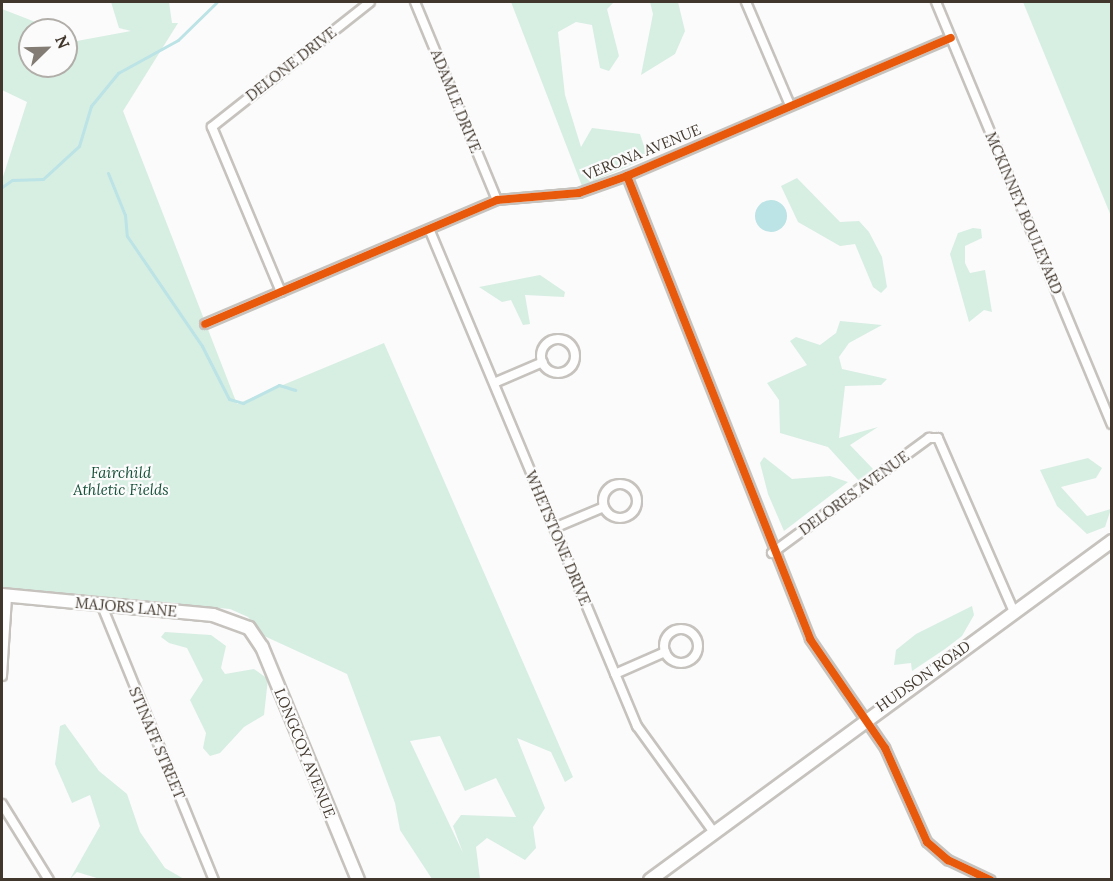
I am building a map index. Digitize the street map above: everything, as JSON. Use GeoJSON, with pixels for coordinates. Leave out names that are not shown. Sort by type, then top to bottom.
{"type":"FeatureCollection","features":[{"type":"Feature","properties":{"kind":"street","name":"DELONE DRIVE"},"geometry":{"type":"LineString","coordinates":[[281,292],[212,127],[370,2]]}},
{"type":"Feature","properties":{"kind":"street","name":"ADAMLE DRIVE"},"geometry":{"type":"LineString","coordinates":[[415,2],[497,200]]}},
{"type":"Feature","properties":{"kind":"street"},"geometry":{"type":"LineString","coordinates":[[746,2],[789,103]]}},
{"type":"Feature","properties":{"kind":"street","name":"MCKINNEY BOULEVARD"},"geometry":{"type":"LineString","coordinates":[[936,2],[1112,424]]}},
{"type":"Feature","properties":{"kind":"street","name":"VERONA AVENUE"},"geometry":{"type":"LineString","coordinates":[[205,324],[430,231],[497,200],[579,193],[627,176],[789,103],[951,38]]}},
{"type":"Feature","properties":{"kind":"street"},"geometry":{"type":"LineString","coordinates":[[627,176],[772,553],[814,646],[890,757],[927,842],[948,860],[990,879]]}},
{"type":"Feature","properties":{"kind":"street","name":"WHETSTONE DRIVE"},"geometry":{"type":"LineString","coordinates":[[430,231],[645,742],[712,831]]}},
{"type":"Feature","properties":{"kind":"street"},"geometry":{"type":"LineString","coordinates":[[555,339],[574,349],[574,361],[564,371],[554,372],[543,362],[545,345],[555,339]]}},
{"type":"Feature","properties":{"kind":"street"},"geometry":{"type":"LineString","coordinates":[[494,383],[543,362]]}},
{"type":"Feature","properties":{"kind":"street","name":"DELORES AVENUE"},"geometry":{"type":"LineString","coordinates":[[772,553],[929,438],[938,438],[1014,612]]}},
{"type":"Feature","properties":{"kind":"street"},"geometry":{"type":"LineString","coordinates":[[554,528],[604,507],[611,486],[622,484],[635,494],[634,510],[626,516],[611,515],[604,507]]}},
{"type":"Feature","properties":{"kind":"street","name":"HUDSON ROAD"},"geometry":{"type":"LineString","coordinates":[[650,879],[863,718],[1112,541]]}},
{"type":"Feature","properties":{"kind":"street"},"geometry":{"type":"LineString","coordinates":[[2,676],[4,596]]}},
{"type":"Feature","properties":{"kind":"street","name":"MAJORS LANE"},"geometry":{"type":"LineString","coordinates":[[4,596],[224,616],[249,628]]}},
{"type":"Feature","properties":{"kind":"street","name":"STINAFF STREET"},"geometry":{"type":"LineString","coordinates":[[102,606],[214,879]]}},
{"type":"Feature","properties":{"kind":"street","name":"LONGCOY AVENUE"},"geometry":{"type":"LineString","coordinates":[[249,628],[262,647],[358,879]]}},
{"type":"Feature","properties":{"kind":"street"},"geometry":{"type":"LineString","coordinates":[[615,674],[665,652],[672,632],[689,632],[696,640],[697,652],[687,662],[672,661],[665,652]]}},
{"type":"Feature","properties":{"kind":"street"},"geometry":{"type":"LineString","coordinates":[[2,804],[5,818],[41,860],[49,879]]}},
{"type":"Feature","properties":{"kind":"green space","name":"Fairchild Athletic Fields"},"geometry":{"type":"Polygon","coordinates":[[[111,2],[169,2],[172,23],[178,23],[123,111],[237,404],[384,343],[573,777],[565,782],[551,752],[517,738],[545,808],[533,827],[536,848],[525,860],[487,838],[476,847],[480,879],[432,879],[400,830],[395,803],[347,674],[262,635],[248,617],[230,609],[2,589],[2,180],[27,102],[2,90],[2,9],[25,18],[18,18],[18,78],[78,78],[78,41],[131,31],[119,28],[111,2]],[[440,736],[410,741],[463,853],[453,826],[461,815],[516,817],[496,778],[465,791],[440,736]]]}},
{"type":"Feature","properties":{"kind":"green space"},"geometry":{"type":"Polygon","coordinates":[[[511,2],[614,2],[607,9],[619,56],[609,71],[600,68],[592,25],[576,22],[558,32],[565,95],[581,147],[592,128],[640,134],[648,158],[582,186],[511,2]]]}},
{"type":"Feature","properties":{"kind":"green space"},"geometry":{"type":"Polygon","coordinates":[[[650,2],[678,2],[685,31],[675,54],[641,75],[653,14],[650,2]]]}},
{"type":"Feature","properties":{"kind":"green space"},"geometry":{"type":"Polygon","coordinates":[[[1023,2],[1111,2],[1111,216],[1023,2]]]}},
{"type":"Feature","properties":{"kind":"green space"},"geometry":{"type":"Polygon","coordinates":[[[797,178],[840,222],[859,221],[869,232],[882,257],[887,287],[881,293],[873,287],[855,244],[840,246],[798,222],[781,186],[797,178]]]}},
{"type":"Feature","properties":{"kind":"green space"},"geometry":{"type":"Polygon","coordinates":[[[973,228],[981,229],[982,238],[965,246],[965,263],[970,273],[985,270],[992,312],[984,310],[969,322],[950,254],[958,233],[973,228]]]}},
{"type":"Feature","properties":{"kind":"green space"},"geometry":{"type":"Polygon","coordinates":[[[540,275],[565,292],[564,297],[525,295],[530,324],[523,325],[511,300],[502,302],[479,287],[540,275]]]}},
{"type":"Feature","properties":{"kind":"green space"},"geometry":{"type":"Polygon","coordinates":[[[840,321],[882,325],[849,343],[839,357],[842,369],[887,379],[881,385],[845,386],[839,438],[878,427],[850,445],[873,469],[860,482],[828,447],[780,433],[779,400],[767,383],[807,365],[790,341],[796,337],[820,345],[836,333],[840,321]]]}},
{"type":"Feature","properties":{"kind":"green space"},"geometry":{"type":"Polygon","coordinates":[[[764,457],[792,479],[830,476],[848,482],[784,531],[768,494],[760,463],[764,457]]]}},
{"type":"Feature","properties":{"kind":"green space"},"geometry":{"type":"Polygon","coordinates":[[[1088,458],[1102,468],[1096,478],[1061,487],[1087,516],[1111,509],[1105,527],[1087,534],[1057,506],[1040,470],[1088,458]]]}},
{"type":"Feature","properties":{"kind":"green space"},"geometry":{"type":"Polygon","coordinates":[[[972,606],[974,615],[962,636],[945,649],[912,671],[911,663],[894,665],[896,650],[916,634],[972,606]]]}},
{"type":"Feature","properties":{"kind":"green space"},"geometry":{"type":"Polygon","coordinates":[[[165,632],[211,635],[226,646],[221,668],[225,674],[254,669],[268,679],[264,715],[244,727],[220,753],[210,756],[203,748],[206,733],[190,700],[203,680],[187,648],[169,643],[161,637],[165,632]]]}},
{"type":"Feature","properties":{"kind":"green space"},"geometry":{"type":"Polygon","coordinates":[[[65,724],[99,771],[127,794],[140,832],[165,868],[184,879],[100,879],[77,872],[70,879],[100,826],[90,795],[72,803],[55,764],[60,726],[65,724]]]}},
{"type":"Feature","properties":{"kind":"water"},"geometry":{"type":"Polygon","coordinates":[[[771,200],[782,205],[787,216],[782,227],[771,232],[760,227],[755,216],[760,205],[771,200]]]}},
{"type":"Feature","properties":{"kind":"waterway"},"geometry":{"type":"LineString","coordinates":[[2,187],[12,180],[43,179],[79,146],[91,106],[118,73],[178,40],[217,2]]}},
{"type":"Feature","properties":{"kind":"waterway"},"geometry":{"type":"LineString","coordinates":[[108,173],[125,215],[127,236],[202,346],[229,399],[243,403],[279,385],[295,390]]}},
{"type":"Feature","properties":{"kind":"cycle path"},"geometry":{"type":"LineString","coordinates":[[205,324],[497,200],[579,193],[627,176],[951,38]]}},
{"type":"Feature","properties":{"kind":"cycle path"},"geometry":{"type":"LineString","coordinates":[[627,176],[810,639],[885,748],[927,842],[948,860],[990,880]]}}]}
